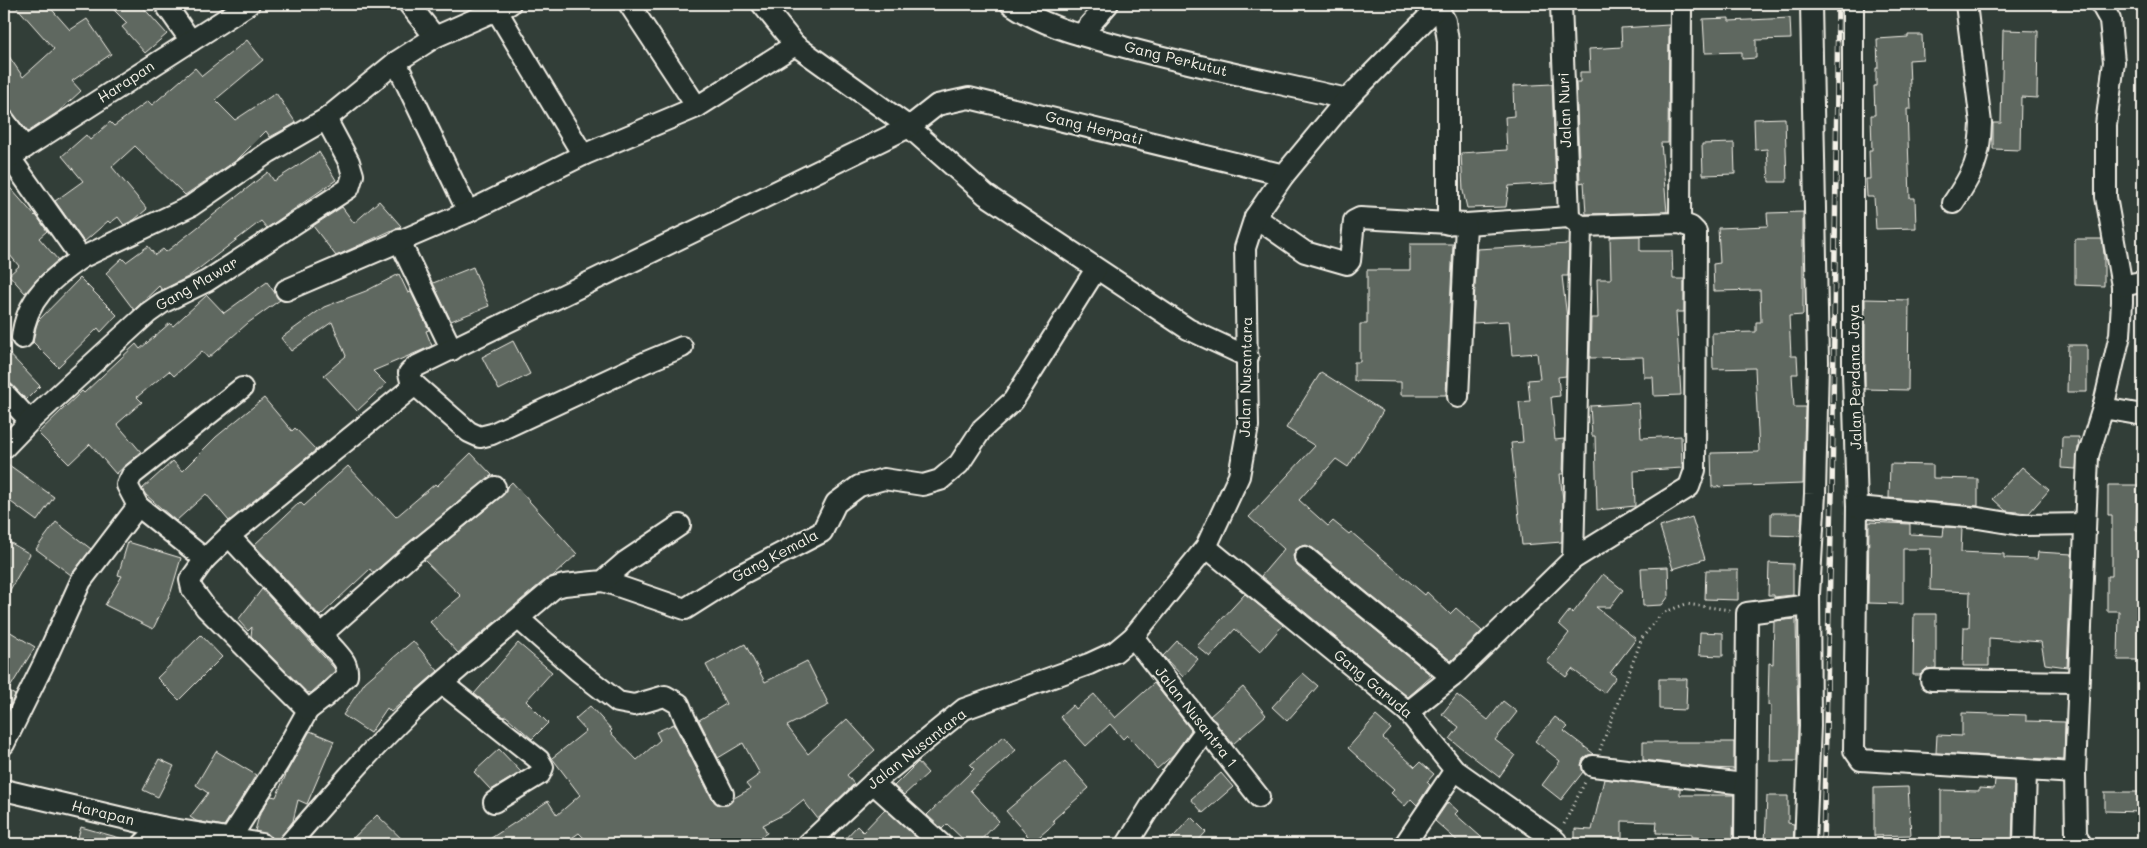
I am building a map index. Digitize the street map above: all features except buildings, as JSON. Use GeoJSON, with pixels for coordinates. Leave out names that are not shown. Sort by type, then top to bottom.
{"type":"FeatureCollection","features":[{"type":"Feature","properties":{"kind":"street"},"geometry":{"type":"LineString","coordinates":[[165,4],[191,41]]}},
{"type":"Feature","properties":{"kind":"street","name":"Harapan"},"geometry":{"type":"LineString","coordinates":[[13,156],[249,4]]}},
{"type":"Feature","properties":{"kind":"street"},"geometry":{"type":"LineString","coordinates":[[410,4],[435,36]]}},
{"type":"Feature","properties":{"kind":"street"},"geometry":{"type":"LineString","coordinates":[[629,4],[697,107]]}},
{"type":"Feature","properties":{"kind":"street"},"geometry":{"type":"LineString","coordinates":[[762,4],[795,45],[909,128],[986,195],[1188,329],[1248,358]]}},
{"type":"Feature","properties":{"kind":"street","name":"Gang Perkutut"},"geometry":{"type":"LineString","coordinates":[[1012,4],[1026,14],[1060,30],[1148,53],[1347,99]]}},
{"type":"Feature","properties":{"kind":"street"},"geometry":{"type":"LineString","coordinates":[[1081,35],[1108,4]]}},
{"type":"Feature","properties":{"kind":"street","name":"Jalan Nuri"},"geometry":{"type":"LineString","coordinates":[[1561,4],[1575,221],[1573,559]]}},
{"type":"Feature","properties":{"kind":"street"},"geometry":{"type":"LineString","coordinates":[[1680,223],[1681,4]]}},
{"type":"Feature","properties":{"kind":"street"},"geometry":{"type":"LineString","coordinates":[[1805,844],[1810,726],[1809,605],[1818,362],[1811,4]]}},
{"type":"Feature","properties":{"kind":"street","name":"Jalan Perdana Jaya"},"geometry":{"type":"LineString","coordinates":[[1853,4],[1853,372],[1857,507],[1854,750],[1861,760],[2026,770]]}},
{"type":"Feature","properties":{"kind":"street"},"geometry":{"type":"LineString","coordinates":[[1953,203],[1967,183],[1977,161],[1980,143],[1981,123],[1966,4]]}},
{"type":"Feature","properties":{"kind":"street"},"geometry":{"type":"LineString","coordinates":[[2081,844],[2076,834],[2075,773],[2077,682],[2088,456],[2103,408],[2120,335],[2122,286],[2106,197],[2106,125],[2114,62],[2110,20],[2101,4]]}},
{"type":"Feature","properties":{"kind":"street"},"geometry":{"type":"LineString","coordinates":[[1440,6],[1445,21],[1448,41],[1457,224],[1458,397]]}},
{"type":"Feature","properties":{"kind":"street","name":"Jalan Nusantara"},"geometry":{"type":"LineString","coordinates":[[808,844],[872,783],[964,709],[1089,664],[1115,652],[1133,637],[1206,547],[1239,476],[1248,426],[1245,248],[1255,217],[1284,175],[1347,99],[1440,6]]}},
{"type":"Feature","properties":{"kind":"street"},"geometry":{"type":"LineString","coordinates":[[22,338],[23,325],[30,305],[64,270],[81,258],[191,206],[269,152],[326,119],[396,62],[435,36],[503,7],[583,155]]}},
{"type":"Feature","properties":{"kind":"street"},"geometry":{"type":"LineString","coordinates":[[286,290],[468,212],[583,155],[697,107],[795,45]]}},
{"type":"Feature","properties":{"kind":"street"},"geometry":{"type":"LineString","coordinates":[[396,62],[468,212]]}},
{"type":"Feature","properties":{"kind":"street","name":"Gang Herpati"},"geometry":{"type":"LineString","coordinates":[[415,386],[411,381],[409,372],[415,367],[909,128],[937,105],[969,98],[1284,175]]}},
{"type":"Feature","properties":{"kind":"street","name":"Gang Mawar"},"geometry":{"type":"LineString","coordinates":[[4,448],[30,421],[162,303],[207,281],[349,188],[353,175],[349,162],[326,119]]}},
{"type":"Feature","properties":{"kind":"street"},"geometry":{"type":"LineString","coordinates":[[4,120],[13,156],[81,258]]}},
{"type":"Feature","properties":{"kind":"street"},"geometry":{"type":"LineString","coordinates":[[1255,217],[1304,252],[1347,264],[1350,261],[1352,227],[1354,221],[1360,218],[1457,224],[1575,221],[1680,223],[1691,227],[1696,232],[1695,470],[1689,487],[1678,496],[1643,514],[1573,559],[1452,677],[1408,712]]}},
{"type":"Feature","properties":{"kind":"street"},"geometry":{"type":"LineString","coordinates":[[400,240],[452,350]]}},
{"type":"Feature","properties":{"kind":"street","name":"Gang Kemala"},"geometry":{"type":"LineString","coordinates":[[603,581],[685,609],[734,578],[822,532],[836,503],[858,486],[884,479],[923,485],[940,480],[959,464],[982,429],[1013,401],[1096,269]]}},
{"type":"Feature","properties":{"kind":"street"},"geometry":{"type":"LineString","coordinates":[[2122,286],[2136,282],[2143,283]]}},
{"type":"Feature","properties":{"kind":"street"},"geometry":{"type":"LineString","coordinates":[[308,710],[206,608],[192,589],[190,580],[205,559],[229,536],[415,386],[469,432],[480,437],[492,434],[682,347]]}},
{"type":"Feature","properties":{"kind":"street"},"geometry":{"type":"LineString","coordinates":[[205,559],[138,506],[127,485],[132,475],[242,388]]}},
{"type":"Feature","properties":{"kind":"street"},"geometry":{"type":"LineString","coordinates":[[4,393],[30,421]]}},
{"type":"Feature","properties":{"kind":"street"},"geometry":{"type":"LineString","coordinates":[[2103,408],[2143,415]]}},
{"type":"Feature","properties":{"kind":"street"},"geometry":{"type":"LineString","coordinates":[[321,635],[408,557],[495,487]]}},
{"type":"Feature","properties":{"kind":"street"},"geometry":{"type":"LineString","coordinates":[[4,744],[43,665],[81,581],[138,506]]}},
{"type":"Feature","properties":{"kind":"street"},"geometry":{"type":"LineString","coordinates":[[1857,507],[1978,518],[2021,525],[2085,524]]}},
{"type":"Feature","properties":{"kind":"street"},"geometry":{"type":"LineString","coordinates":[[289,844],[367,756],[411,712],[554,588],[564,585],[603,581],[625,562],[680,525]]}},
{"type":"Feature","properties":{"kind":"street"},"geometry":{"type":"LineString","coordinates":[[229,536],[347,664],[347,676],[308,710],[279,762],[230,839]]}},
{"type":"Feature","properties":{"kind":"street","name":"Gang Garuda"},"geometry":{"type":"LineString","coordinates":[[1206,547],[1408,712],[1455,770],[1555,842]]}},
{"type":"Feature","properties":{"kind":"street"},"geometry":{"type":"LineString","coordinates":[[1305,557],[1452,677]]}},
{"type":"Feature","properties":{"kind":"street"},"geometry":{"type":"LineString","coordinates":[[1745,844],[1744,784],[1748,613],[1809,605]]}},
{"type":"Feature","properties":{"kind":"street"},"geometry":{"type":"LineString","coordinates":[[519,619],[577,670],[618,702],[634,705],[665,696],[679,704],[723,794]]}},
{"type":"Feature","properties":{"kind":"street","name":"Jalan Nusantra 1"},"geometry":{"type":"LineString","coordinates":[[1133,637],[1259,797]]}},
{"type":"Feature","properties":{"kind":"street"},"geometry":{"type":"LineString","coordinates":[[1931,680],[2077,682]]}},
{"type":"Feature","properties":{"kind":"street"},"geometry":{"type":"LineString","coordinates":[[443,684],[538,760],[543,767],[540,774],[494,802]]}},
{"type":"Feature","properties":{"kind":"street"},"geometry":{"type":"LineString","coordinates":[[1127,844],[1157,796],[1206,729]]}},
{"type":"Feature","properties":{"kind":"street"},"geometry":{"type":"LineString","coordinates":[[1593,766],[1744,784]]}},
{"type":"Feature","properties":{"kind":"street"},"geometry":{"type":"LineString","coordinates":[[1405,844],[1455,770]]}},
{"type":"Feature","properties":{"kind":"street"},"geometry":{"type":"LineString","coordinates":[[2024,844],[2026,770],[2075,773]]}},
{"type":"Feature","properties":{"kind":"street"},"geometry":{"type":"LineString","coordinates":[[872,783],[941,844]]}},
{"type":"Feature","properties":{"kind":"street","name":"Harapan"},"geometry":{"type":"LineString","coordinates":[[4,790],[161,827],[262,844]]}},
{"type":"Feature","properties":{"kind":"street"},"geometry":{"type":"LineString","coordinates":[[143,844],[161,827]]}},
{"type":"Feature","properties":{"kind":"path"},"geometry":{"type":"LineString","coordinates":[[1555,842],[1593,766],[1642,638],[1662,613],[1686,604],[1748,613]]}},
{"type":"Feature","properties":{"kind":"railway"},"geometry":{"type":"LineString","coordinates":[[1823,844],[1832,494],[1838,4]]}}]}
